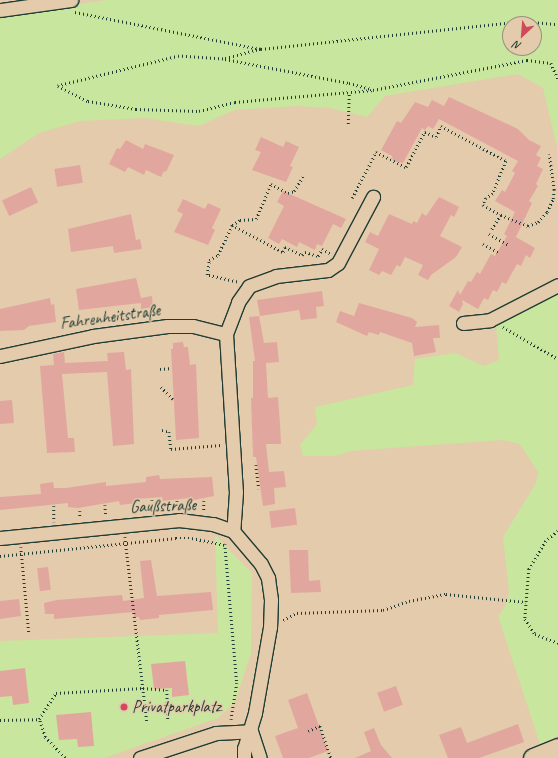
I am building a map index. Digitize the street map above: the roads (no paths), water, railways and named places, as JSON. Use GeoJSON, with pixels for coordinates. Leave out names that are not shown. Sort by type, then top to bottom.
{"type":"FeatureCollection","features":[{"type":"Feature","properties":{"kind":"street"},"geometry":{"type":"LineString","coordinates":[[0,10],[71,6]]}},
{"type":"Feature","properties":{"kind":"street"},"geometry":{"type":"LineString","coordinates":[[244,758],[244,748],[251,731],[270,627],[271,600],[268,578],[257,558],[229,529],[236,492],[226,334],[238,302],[249,286],[276,276],[328,270],[340,260],[373,197]]}},
{"type":"Feature","properties":{"kind":"street"},"geometry":{"type":"LineString","coordinates":[[463,323],[490,320],[558,284]]}},
{"type":"Feature","properties":{"kind":"street","name":"Fahrenheitstraße"},"geometry":{"type":"LineString","coordinates":[[0,356],[93,336],[162,327],[193,326],[226,334]]}},
{"type":"Feature","properties":{"kind":"street","name":"Gaußstraße"},"geometry":{"type":"LineString","coordinates":[[0,538],[179,520],[229,529]]}},
{"type":"Feature","properties":{"kind":"street"},"geometry":{"type":"LineString","coordinates":[[140,758],[216,733],[251,731]]}},
{"type":"Feature","properties":{"kind":"street"},"geometry":{"type":"LineString","coordinates":[[251,731],[260,758]]}},
{"type":"Feature","properties":{"kind":"street"},"geometry":{"type":"LineString","coordinates":[[533,758],[558,748]]}},
{"type":"Feature","properties":{"kind":"place","name":"Privatparkplatz"},"geometry":{"type":"Point","coordinates":[124,707]}}]}
